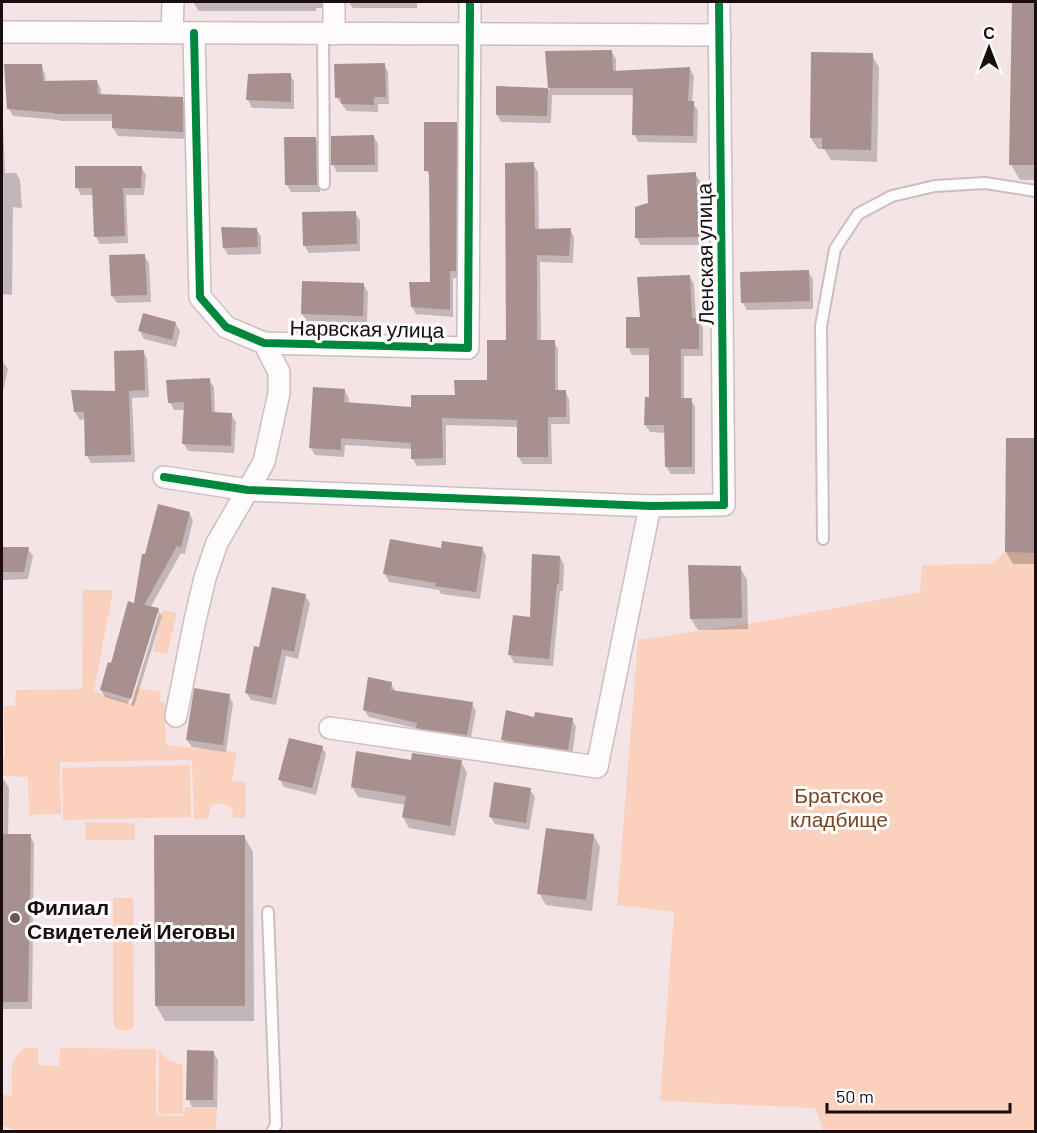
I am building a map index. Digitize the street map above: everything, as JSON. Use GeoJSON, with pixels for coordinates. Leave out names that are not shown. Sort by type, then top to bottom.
{"type":"FeatureCollection","features":[{"type":"Feature","properties":{"kind":"street"},"geometry":{"type":"LineString","coordinates":[[172,33],[173,2]]}},
{"type":"Feature","properties":{"kind":"street"},"geometry":{"type":"LineString","coordinates":[[328,34],[334,2]]}},
{"type":"Feature","properties":{"kind":"street","name":"Нарвская улица"},"geometry":{"type":"LineString","coordinates":[[194,33],[200,297],[226,327],[264,343],[468,348],[470,2]]}},
{"type":"Feature","properties":{"kind":"street","name":"Ленская улица"},"geometry":{"type":"LineString","coordinates":[[650,506],[724,505],[719,2]]}},
{"type":"Feature","properties":{"kind":"street"},"geometry":{"type":"LineString","coordinates":[[2,32],[720,35]]}},
{"type":"Feature","properties":{"kind":"street"},"geometry":{"type":"LineString","coordinates":[[176,716],[205,578],[217,543],[264,462],[279,393],[279,372],[264,343]]}},
{"type":"Feature","properties":{"kind":"street"},"geometry":{"type":"LineString","coordinates":[[164,477],[248,490],[650,506],[597,768],[330,728]]}},
{"type":"Feature","properties":{"kind":"lane"},"geometry":{"type":"LineString","coordinates":[[324,184],[328,34]]}},
{"type":"Feature","properties":{"kind":"lane"},"geometry":{"type":"LineString","coordinates":[[823,538],[821,326],[835,249],[858,214],[892,196],[935,186],[985,183],[1035,191]]}},
{"type":"Feature","properties":{"kind":"lane"},"geometry":{"type":"LineString","coordinates":[[268,912],[276,1125],[272,1131]]}},
{"type":"Feature","properties":{"kind":"green space","name":"Братское кладбище"},"geometry":{"type":"Polygon","coordinates":[[[1005,552],[1035,553],[1035,1131],[824,1131],[815,1108],[660,1101],[674,912],[617,905],[638,640],[783,618],[920,592],[922,565],[992,564],[1005,552]]]}},
{"type":"Feature","properties":{"kind":"green space"},"geometry":{"type":"Polygon","coordinates":[[[83,590],[113,590],[94,691],[132,704],[137,688],[161,692],[160,702],[165,702],[166,745],[237,752],[232,781],[245,782],[245,818],[233,818],[229,807],[218,803],[211,806],[208,818],[194,819],[192,760],[60,762],[61,814],[29,815],[28,777],[2,776],[2,758],[5,758],[4,706],[15,706],[16,690],[82,689],[83,590]]]}},
{"type":"Feature","properties":{"kind":"green space"},"geometry":{"type":"Polygon","coordinates":[[[163,610],[177,613],[167,654],[153,651],[163,610]]]}},
{"type":"Feature","properties":{"kind":"green space"},"geometry":{"type":"Polygon","coordinates":[[[190,765],[191,817],[63,820],[62,768],[190,765]]]}},
{"type":"Feature","properties":{"kind":"green space"},"geometry":{"type":"Polygon","coordinates":[[[85,822],[135,823],[135,840],[85,840],[85,822]]]}},
{"type":"Feature","properties":{"kind":"green space"},"geometry":{"type":"Polygon","coordinates":[[[113,898],[133,898],[134,1024],[132,1029],[123,1031],[116,1029],[113,1022],[113,898]]]}},
{"type":"Feature","properties":{"kind":"green space"},"geometry":{"type":"Polygon","coordinates":[[[26,1048],[38,1048],[38,1065],[59,1066],[60,1048],[156,1049],[156,1115],[184,1116],[185,1107],[217,1107],[216,1131],[24,1132],[2,1126],[2,1095],[12,1095],[14,1062],[20,1052],[26,1048]]]}},
{"type":"Feature","properties":{"kind":"green space"},"geometry":{"type":"Polygon","coordinates":[[[159,1050],[166,1059],[183,1065],[183,1114],[158,1114],[159,1050]]]}},
{"type":"Feature","properties":{"kind":"building"},"geometry":{"type":"Polygon","coordinates":[[[1012,2],[1035,2],[1035,165],[1009,165],[1012,2]]]}},
{"type":"Feature","properties":{"kind":"building"},"geometry":{"type":"Polygon","coordinates":[[[612,50],[613,71],[690,67],[688,101],[694,101],[693,136],[632,135],[633,88],[548,88],[545,51],[612,50]]]}},
{"type":"Feature","properties":{"kind":"building"},"geometry":{"type":"Polygon","coordinates":[[[811,52],[873,53],[871,150],[822,149],[822,138],[810,138],[811,52]]]}},
{"type":"Feature","properties":{"kind":"building"},"geometry":{"type":"Polygon","coordinates":[[[385,63],[386,97],[374,97],[374,105],[341,104],[341,98],[335,98],[334,64],[385,63]]]}},
{"type":"Feature","properties":{"kind":"building"},"geometry":{"type":"Polygon","coordinates":[[[4,64],[42,64],[43,81],[97,80],[98,94],[183,97],[183,132],[112,128],[112,114],[54,114],[7,109],[4,64]]]}},
{"type":"Feature","properties":{"kind":"building"},"geometry":{"type":"Polygon","coordinates":[[[291,73],[291,102],[246,100],[248,74],[291,73]]]}},
{"type":"Feature","properties":{"kind":"building"},"geometry":{"type":"Polygon","coordinates":[[[496,86],[548,88],[547,116],[496,115],[496,86]]]}},
{"type":"Feature","properties":{"kind":"building"},"geometry":{"type":"Polygon","coordinates":[[[424,122],[457,122],[456,271],[450,271],[450,310],[411,307],[409,282],[430,282],[429,171],[424,171],[424,122]]]}},
{"type":"Feature","properties":{"kind":"building"},"geometry":{"type":"Polygon","coordinates":[[[374,135],[375,165],[331,165],[331,136],[374,135]]]}},
{"type":"Feature","properties":{"kind":"building"},"geometry":{"type":"Polygon","coordinates":[[[284,137],[316,137],[317,185],[285,185],[284,137]]]}},
{"type":"Feature","properties":{"kind":"building"},"geometry":{"type":"Polygon","coordinates":[[[534,162],[535,229],[571,228],[569,256],[537,255],[537,340],[555,340],[555,390],[566,390],[566,417],[548,417],[548,457],[517,457],[517,420],[442,418],[443,458],[411,459],[411,443],[341,438],[341,450],[309,448],[313,387],[345,389],[344,402],[411,407],[411,395],[455,395],[454,380],[487,380],[487,340],[506,340],[505,163],[534,162]]]}},
{"type":"Feature","properties":{"kind":"building"},"geometry":{"type":"Polygon","coordinates":[[[75,166],[142,166],[141,188],[123,188],[125,236],[94,237],[92,188],[75,188],[75,166]]]}},
{"type":"Feature","properties":{"kind":"building"},"geometry":{"type":"Polygon","coordinates":[[[696,172],[699,237],[635,238],[635,207],[648,203],[647,175],[696,172]]]}},
{"type":"Feature","properties":{"kind":"building"},"geometry":{"type":"Polygon","coordinates":[[[356,211],[357,244],[303,246],[302,212],[356,211]]]}},
{"type":"Feature","properties":{"kind":"building"},"geometry":{"type":"Polygon","coordinates":[[[221,227],[257,228],[258,247],[223,248],[221,227]]]}},
{"type":"Feature","properties":{"kind":"building"},"geometry":{"type":"Polygon","coordinates":[[[145,254],[147,295],[111,296],[109,255],[145,254]]]}},
{"type":"Feature","properties":{"kind":"building"},"geometry":{"type":"Polygon","coordinates":[[[809,270],[810,301],[741,303],[740,272],[809,270]]]}},
{"type":"Feature","properties":{"kind":"building"},"geometry":{"type":"Polygon","coordinates":[[[690,275],[692,318],[699,318],[699,349],[681,349],[681,398],[692,398],[692,467],[665,467],[664,425],[644,425],[645,397],[649,397],[649,348],[626,348],[626,317],[640,317],[637,277],[690,275]]]}},
{"type":"Feature","properties":{"kind":"building"},"geometry":{"type":"Polygon","coordinates":[[[302,281],[364,283],[363,316],[301,314],[302,281]]]}},
{"type":"Feature","properties":{"kind":"building"},"geometry":{"type":"Polygon","coordinates":[[[143,313],[176,322],[172,340],[138,331],[143,313]]]}},
{"type":"Feature","properties":{"kind":"building"},"geometry":{"type":"Polygon","coordinates":[[[144,350],[145,390],[127,391],[129,391],[131,455],[85,456],[84,412],[74,412],[71,390],[115,391],[114,351],[144,350]]]}},
{"type":"Feature","properties":{"kind":"building"},"geometry":{"type":"Polygon","coordinates":[[[210,378],[212,412],[232,413],[231,446],[182,444],[184,402],[168,403],[166,380],[210,378]]]}},
{"type":"Feature","properties":{"kind":"building"},"geometry":{"type":"Polygon","coordinates":[[[1006,438],[1035,438],[1035,553],[1005,552],[1006,438]]]}},
{"type":"Feature","properties":{"kind":"building"},"geometry":{"type":"Polygon","coordinates":[[[158,504],[190,512],[181,547],[177,546],[144,605],[159,608],[131,699],[100,690],[108,662],[111,663],[128,601],[134,603],[142,554],[145,554],[158,504]]]}},
{"type":"Feature","properties":{"kind":"building"},"geometry":{"type":"Polygon","coordinates":[[[390,539],[441,548],[442,541],[483,547],[476,592],[435,586],[436,583],[383,574],[390,539]]]}},
{"type":"Feature","properties":{"kind":"building"},"geometry":{"type":"Polygon","coordinates":[[[2,547],[29,547],[24,572],[2,572],[2,547]]]}},
{"type":"Feature","properties":{"kind":"building"},"geometry":{"type":"Polygon","coordinates":[[[532,554],[560,556],[559,584],[557,584],[549,659],[508,655],[513,615],[530,617],[532,554]]]}},
{"type":"Feature","properties":{"kind":"building"},"geometry":{"type":"Polygon","coordinates":[[[688,565],[741,566],[742,618],[690,619],[688,565]]]}},
{"type":"Feature","properties":{"kind":"building"},"geometry":{"type":"Polygon","coordinates":[[[272,587],[306,594],[294,652],[282,649],[272,698],[245,693],[254,646],[259,647],[272,587]]]}},
{"type":"Feature","properties":{"kind":"building"},"geometry":{"type":"Polygon","coordinates":[[[368,677],[392,682],[391,690],[473,702],[467,735],[416,728],[417,723],[363,710],[368,677]]]}},
{"type":"Feature","properties":{"kind":"building"},"geometry":{"type":"Polygon","coordinates":[[[194,688],[230,694],[223,745],[186,740],[194,688]]]}},
{"type":"Feature","properties":{"kind":"building"},"geometry":{"type":"Polygon","coordinates":[[[506,710],[534,717],[535,712],[573,718],[568,750],[501,740],[506,710]]]}},
{"type":"Feature","properties":{"kind":"building"},"geometry":{"type":"Polygon","coordinates":[[[289,738],[323,746],[312,788],[278,780],[289,738]]]}},
{"type":"Feature","properties":{"kind":"building"},"geometry":{"type":"Polygon","coordinates":[[[356,751],[411,760],[412,753],[462,760],[450,826],[402,817],[406,796],[351,787],[356,751]]]}},
{"type":"Feature","properties":{"kind":"building"},"geometry":{"type":"Polygon","coordinates":[[[494,782],[531,788],[526,823],[489,817],[494,782]]]}},
{"type":"Feature","properties":{"kind":"building"},"geometry":{"type":"Polygon","coordinates":[[[546,828],[594,834],[586,900],[537,894],[546,828]]]}},
{"type":"Feature","properties":{"kind":"building","name":"Филиал Свидетелей Иеговы"},"geometry":{"type":"Polygon","coordinates":[[[2,834],[31,834],[28,1002],[2,1002],[2,834]]]}},
{"type":"Feature","properties":{"kind":"building"},"geometry":{"type":"Polygon","coordinates":[[[154,835],[245,835],[245,1006],[155,1006],[154,835]]]}},
{"type":"Feature","properties":{"kind":"building"},"geometry":{"type":"Polygon","coordinates":[[[187,1050],[214,1051],[213,1100],[186,1100],[187,1050]]]}},
{"type":"Feature","properties":{"kind":"cycle path"},"geometry":{"type":"LineString","coordinates":[[194,33],[200,297],[226,327],[264,343],[468,348],[470,2]]}},
{"type":"Feature","properties":{"kind":"cycle path"},"geometry":{"type":"LineString","coordinates":[[164,477],[248,490],[650,506],[724,505],[719,2]]}},
{"type":"Feature","properties":{"kind":"place","name":"Филиал Свидетелей Иеговы"},"geometry":{"type":"Point","coordinates":[15,918]}}]}
